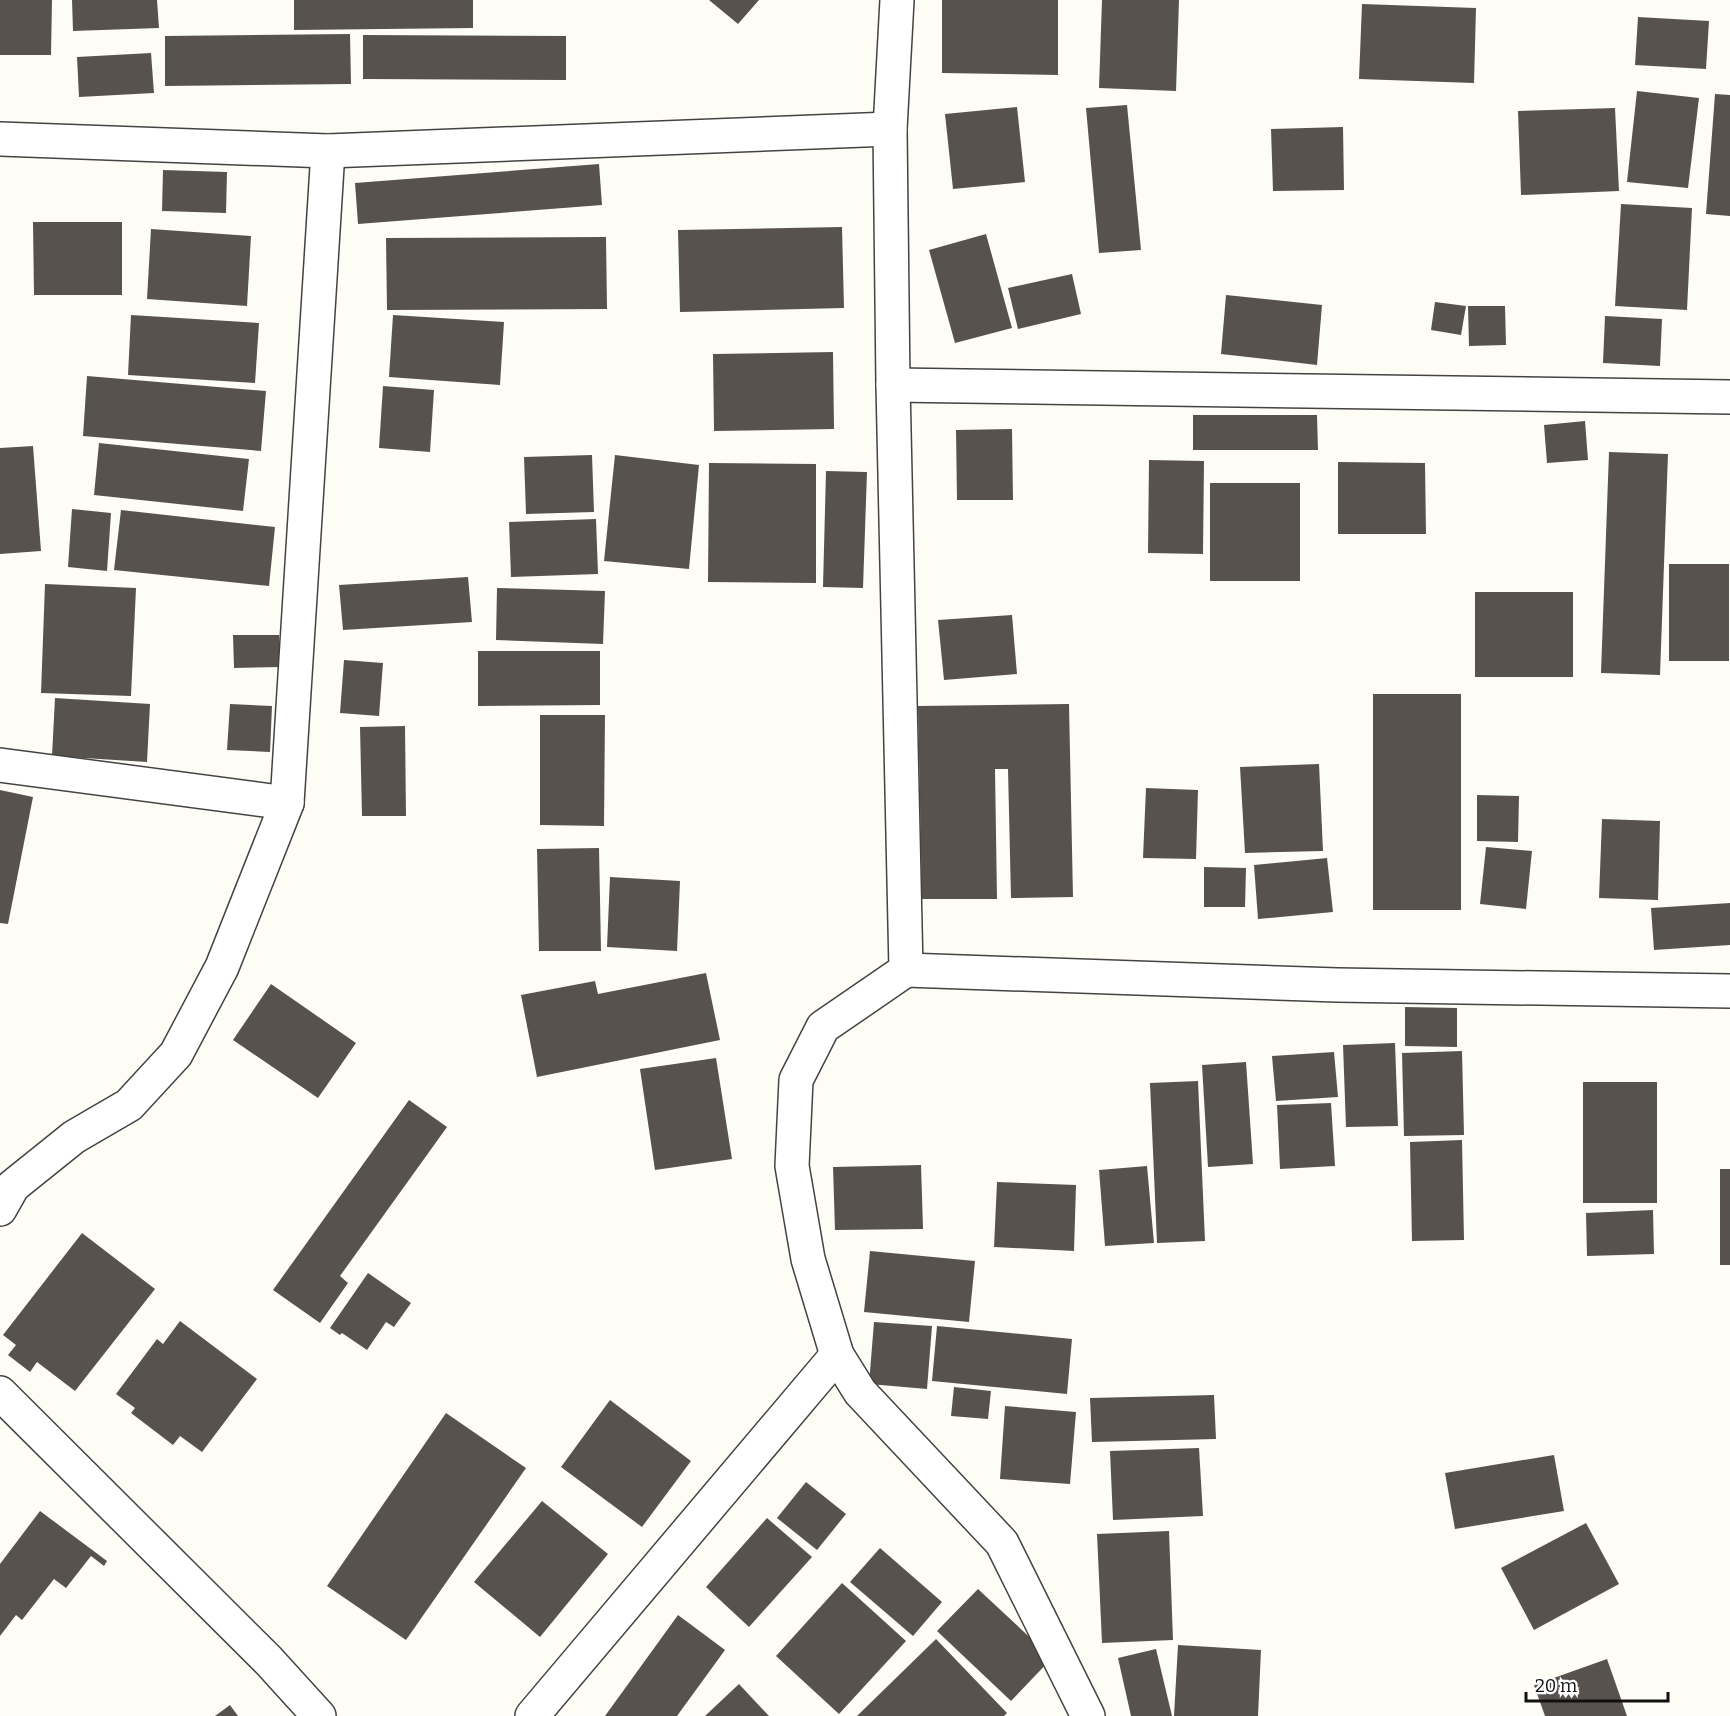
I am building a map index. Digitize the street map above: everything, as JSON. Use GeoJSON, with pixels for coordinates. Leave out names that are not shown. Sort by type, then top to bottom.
{"type":"FeatureCollection","features":[{"type":"Feature","properties":{"kind":"street"},"geometry":{"type":"LineString","coordinates":[[897,0],[890,129],[892,385],[906,970]]}},
{"type":"Feature","properties":{"kind":"street"},"geometry":{"type":"LineString","coordinates":[[0,139],[328,151],[890,129]]}},
{"type":"Feature","properties":{"kind":"street"},"geometry":{"type":"LineString","coordinates":[[0,1209],[13,1186],[74,1137],[129,1105],[176,1054],[222,967],[287,803],[328,151]]}},
{"type":"Feature","properties":{"kind":"street"},"geometry":{"type":"LineString","coordinates":[[892,385],[1730,397]]}},
{"type":"Feature","properties":{"kind":"street"},"geometry":{"type":"LineString","coordinates":[[0,765],[287,803]]}},
{"type":"Feature","properties":{"kind":"street"},"geometry":{"type":"LineString","coordinates":[[1088,1716],[1002,1543],[860,1392],[837,1355],[808,1259],[792,1166],[796,1080],[823,1027],[906,970],[1337,985],[1730,991]]}},
{"type":"Feature","properties":{"kind":"street"},"geometry":{"type":"LineString","coordinates":[[532,1716],[837,1355]]}},
{"type":"Feature","properties":{"kind":"street"},"geometry":{"type":"LineString","coordinates":[[0,1392],[269,1661],[319,1716]]}},
{"type":"Feature","properties":{"kind":"building"},"geometry":{"type":"Polygon","coordinates":[[[0,0],[52,0],[51,55],[0,55],[0,0]]]}},
{"type":"Feature","properties":{"kind":"building"},"geometry":{"type":"Polygon","coordinates":[[[72,0],[157,0],[159,28],[73,31],[72,0]]]}},
{"type":"Feature","properties":{"kind":"building"},"geometry":{"type":"Polygon","coordinates":[[[294,0],[473,0],[473,28],[294,30],[294,0]]]}},
{"type":"Feature","properties":{"kind":"building"},"geometry":{"type":"Polygon","coordinates":[[[709,0],[759,0],[738,24],[709,0]]]}},
{"type":"Feature","properties":{"kind":"building"},"geometry":{"type":"Polygon","coordinates":[[[942,0],[1058,0],[1058,75],[942,73],[942,0]]]}},
{"type":"Feature","properties":{"kind":"building"},"geometry":{"type":"Polygon","coordinates":[[[1102,0],[1179,0],[1176,91],[1099,88],[1102,0]]]}},
{"type":"Feature","properties":{"kind":"building"},"geometry":{"type":"Polygon","coordinates":[[[1362,4],[1476,8],[1474,83],[1359,79],[1362,4]]]}},
{"type":"Feature","properties":{"kind":"building"},"geometry":{"type":"Polygon","coordinates":[[[1638,17],[1709,21],[1706,69],[1635,65],[1638,17]]]}},
{"type":"Feature","properties":{"kind":"building"},"geometry":{"type":"Polygon","coordinates":[[[350,34],[351,84],[165,86],[165,36],[350,34]]]}},
{"type":"Feature","properties":{"kind":"building"},"geometry":{"type":"Polygon","coordinates":[[[363,35],[566,36],[566,80],[363,79],[363,35]]]}},
{"type":"Feature","properties":{"kind":"building"},"geometry":{"type":"Polygon","coordinates":[[[151,53],[154,93],[79,97],[77,57],[151,53]]]}},
{"type":"Feature","properties":{"kind":"building"},"geometry":{"type":"Polygon","coordinates":[[[1637,91],[1699,98],[1688,188],[1627,182],[1637,91]]]}},
{"type":"Feature","properties":{"kind":"building"},"geometry":{"type":"Polygon","coordinates":[[[1715,94],[1730,95],[1730,216],[1706,214],[1715,94]]]}},
{"type":"Feature","properties":{"kind":"building"},"geometry":{"type":"Polygon","coordinates":[[[1127,105],[1141,250],[1099,253],[1086,108],[1127,105]]]}},
{"type":"Feature","properties":{"kind":"building"},"geometry":{"type":"Polygon","coordinates":[[[1017,107],[1025,182],[953,189],[945,114],[1017,107]]]}},
{"type":"Feature","properties":{"kind":"building"},"geometry":{"type":"Polygon","coordinates":[[[1615,108],[1619,191],[1521,195],[1518,111],[1615,108]]]}},
{"type":"Feature","properties":{"kind":"building"},"geometry":{"type":"Polygon","coordinates":[[[1343,127],[1344,190],[1273,191],[1271,129],[1343,127]]]}},
{"type":"Feature","properties":{"kind":"building"},"geometry":{"type":"Polygon","coordinates":[[[599,164],[602,205],[358,224],[355,183],[599,164]]]}},
{"type":"Feature","properties":{"kind":"building"},"geometry":{"type":"Polygon","coordinates":[[[163,170],[227,172],[226,213],[162,211],[163,170]]]}},
{"type":"Feature","properties":{"kind":"building"},"geometry":{"type":"Polygon","coordinates":[[[1621,204],[1692,208],[1687,310],[1615,306],[1621,204]]]}},
{"type":"Feature","properties":{"kind":"building"},"geometry":{"type":"Polygon","coordinates":[[[33,222],[122,222],[122,295],[34,295],[33,222]]]}},
{"type":"Feature","properties":{"kind":"building"},"geometry":{"type":"Polygon","coordinates":[[[842,227],[844,308],[680,312],[678,230],[842,227]]]}},
{"type":"Feature","properties":{"kind":"building"},"geometry":{"type":"Polygon","coordinates":[[[151,229],[251,236],[247,306],[147,299],[151,229]]]}},
{"type":"Feature","properties":{"kind":"building"},"geometry":{"type":"Polygon","coordinates":[[[986,234],[1012,328],[955,343],[929,250],[986,234]]]}},
{"type":"Feature","properties":{"kind":"building"},"geometry":{"type":"Polygon","coordinates":[[[606,237],[607,309],[387,310],[386,238],[606,237]]]}},
{"type":"Feature","properties":{"kind":"building"},"geometry":{"type":"Polygon","coordinates":[[[1072,274],[1081,314],[1018,329],[1008,288],[1072,274]]]}},
{"type":"Feature","properties":{"kind":"building"},"geometry":{"type":"Polygon","coordinates":[[[1226,295],[1322,305],[1317,365],[1221,354],[1226,295]]]}},
{"type":"Feature","properties":{"kind":"building"},"geometry":{"type":"Polygon","coordinates":[[[1435,302],[1466,306],[1461,335],[1431,330],[1435,302]]]}},
{"type":"Feature","properties":{"kind":"building"},"geometry":{"type":"Polygon","coordinates":[[[1468,306],[1505,306],[1506,345],[1469,346],[1468,306]]]}},
{"type":"Feature","properties":{"kind":"building"},"geometry":{"type":"Polygon","coordinates":[[[131,315],[259,323],[255,383],[128,375],[131,315]]]}},
{"type":"Feature","properties":{"kind":"building"},"geometry":{"type":"Polygon","coordinates":[[[393,315],[504,322],[500,385],[389,377],[393,315]]]}},
{"type":"Feature","properties":{"kind":"building"},"geometry":{"type":"Polygon","coordinates":[[[1605,316],[1662,319],[1660,366],[1603,363],[1605,316]]]}},
{"type":"Feature","properties":{"kind":"building"},"geometry":{"type":"Polygon","coordinates":[[[833,352],[834,429],[714,431],[713,354],[833,352]]]}},
{"type":"Feature","properties":{"kind":"building"},"geometry":{"type":"Polygon","coordinates":[[[87,376],[266,391],[261,451],[83,436],[87,376]]]}},
{"type":"Feature","properties":{"kind":"building"},"geometry":{"type":"Polygon","coordinates":[[[383,386],[434,390],[430,452],[379,448],[383,386]]]}},
{"type":"Feature","properties":{"kind":"building"},"geometry":{"type":"Polygon","coordinates":[[[1193,415],[1317,415],[1318,450],[1193,450],[1193,415]]]}},
{"type":"Feature","properties":{"kind":"building"},"geometry":{"type":"Polygon","coordinates":[[[1585,421],[1588,460],[1547,463],[1544,425],[1585,421]]]}},
{"type":"Feature","properties":{"kind":"building"},"geometry":{"type":"Polygon","coordinates":[[[1012,429],[1013,500],[957,500],[956,430],[1012,429]]]}},
{"type":"Feature","properties":{"kind":"building"},"geometry":{"type":"Polygon","coordinates":[[[99,443],[249,459],[243,511],[94,495],[99,443]]]}},
{"type":"Feature","properties":{"kind":"building"},"geometry":{"type":"Polygon","coordinates":[[[33,446],[41,551],[0,554],[0,448],[33,446]]]}},
{"type":"Feature","properties":{"kind":"building"},"geometry":{"type":"Polygon","coordinates":[[[1609,452],[1668,454],[1660,675],[1601,673],[1609,452]]]}},
{"type":"Feature","properties":{"kind":"building"},"geometry":{"type":"Polygon","coordinates":[[[592,455],[594,512],[526,514],[524,457],[592,455]]]}},
{"type":"Feature","properties":{"kind":"building"},"geometry":{"type":"Polygon","coordinates":[[[615,455],[699,465],[689,569],[604,561],[615,455]]]}},
{"type":"Feature","properties":{"kind":"building"},"geometry":{"type":"Polygon","coordinates":[[[1149,460],[1204,461],[1203,554],[1148,553],[1149,460]]]}},
{"type":"Feature","properties":{"kind":"building"},"geometry":{"type":"Polygon","coordinates":[[[1338,462],[1425,463],[1426,534],[1338,534],[1338,462]]]}},
{"type":"Feature","properties":{"kind":"building"},"geometry":{"type":"Polygon","coordinates":[[[709,463],[816,464],[816,583],[708,582],[709,463]]]}},
{"type":"Feature","properties":{"kind":"building"},"geometry":{"type":"Polygon","coordinates":[[[826,471],[867,472],[863,588],[823,587],[826,471]]]}},
{"type":"Feature","properties":{"kind":"building"},"geometry":{"type":"Polygon","coordinates":[[[1210,483],[1300,483],[1300,581],[1210,581],[1210,483]]]}},
{"type":"Feature","properties":{"kind":"building"},"geometry":{"type":"Polygon","coordinates":[[[72,509],[111,513],[107,571],[68,567],[72,509]]]}},
{"type":"Feature","properties":{"kind":"building"},"geometry":{"type":"Polygon","coordinates":[[[121,510],[275,527],[269,586],[114,570],[121,510]]]}},
{"type":"Feature","properties":{"kind":"building"},"geometry":{"type":"Polygon","coordinates":[[[596,519],[598,574],[511,577],[509,522],[596,519]]]}},
{"type":"Feature","properties":{"kind":"building"},"geometry":{"type":"Polygon","coordinates":[[[1669,564],[1729,564],[1729,661],[1669,661],[1669,564]]]}},
{"type":"Feature","properties":{"kind":"building"},"geometry":{"type":"Polygon","coordinates":[[[468,577],[472,622],[343,630],[339,585],[468,577]]]}},
{"type":"Feature","properties":{"kind":"building"},"geometry":{"type":"Polygon","coordinates":[[[45,584],[136,588],[131,696],[41,693],[45,584]]]}},
{"type":"Feature","properties":{"kind":"building"},"geometry":{"type":"Polygon","coordinates":[[[497,588],[605,591],[603,644],[496,640],[497,588]]]}},
{"type":"Feature","properties":{"kind":"building"},"geometry":{"type":"Polygon","coordinates":[[[1475,592],[1573,592],[1573,677],[1475,677],[1475,592]]]}},
{"type":"Feature","properties":{"kind":"building"},"geometry":{"type":"Polygon","coordinates":[[[1012,615],[1017,674],[944,680],[938,620],[1012,615]]]}},
{"type":"Feature","properties":{"kind":"building"},"geometry":{"type":"Polygon","coordinates":[[[233,635],[279,635],[280,667],[234,668],[233,635]]]}},
{"type":"Feature","properties":{"kind":"building"},"geometry":{"type":"Polygon","coordinates":[[[478,651],[600,651],[600,705],[478,706],[478,651]]]}},
{"type":"Feature","properties":{"kind":"building"},"geometry":{"type":"Polygon","coordinates":[[[344,660],[383,663],[379,716],[340,713],[344,660]]]}},
{"type":"Feature","properties":{"kind":"building"},"geometry":{"type":"Polygon","coordinates":[[[1373,694],[1461,694],[1461,910],[1373,910],[1373,694]]]}},
{"type":"Feature","properties":{"kind":"building"},"geometry":{"type":"Polygon","coordinates":[[[55,698],[150,704],[147,762],[52,756],[55,698]]]}},
{"type":"Feature","properties":{"kind":"building"},"geometry":{"type":"Polygon","coordinates":[[[230,704],[272,706],[270,752],[227,750],[230,704]]]}},
{"type":"Feature","properties":{"kind":"building"},"geometry":{"type":"Polygon","coordinates":[[[1069,704],[1073,897],[1011,898],[1008,769],[995,769],[997,899],[922,899],[918,706],[1069,704]]]}},
{"type":"Feature","properties":{"kind":"building"},"geometry":{"type":"Polygon","coordinates":[[[540,715],[605,715],[604,826],[540,825],[540,715]]]}},
{"type":"Feature","properties":{"kind":"building"},"geometry":{"type":"Polygon","coordinates":[[[405,726],[406,816],[362,816],[360,727],[405,726]]]}},
{"type":"Feature","properties":{"kind":"building"},"geometry":{"type":"Polygon","coordinates":[[[1319,764],[1323,851],[1245,853],[1240,767],[1319,764]]]}},
{"type":"Feature","properties":{"kind":"building"},"geometry":{"type":"Polygon","coordinates":[[[1146,788],[1198,790],[1196,859],[1143,858],[1146,788]]]}},
{"type":"Feature","properties":{"kind":"building"},"geometry":{"type":"Polygon","coordinates":[[[0,790],[33,797],[8,924],[0,923],[0,790]]]}},
{"type":"Feature","properties":{"kind":"building"},"geometry":{"type":"Polygon","coordinates":[[[1477,795],[1519,796],[1518,842],[1477,841],[1477,795]]]}},
{"type":"Feature","properties":{"kind":"building"},"geometry":{"type":"Polygon","coordinates":[[[1602,819],[1660,821],[1658,900],[1599,898],[1602,819]]]}},
{"type":"Feature","properties":{"kind":"building"},"geometry":{"type":"Polygon","coordinates":[[[1486,847],[1532,851],[1526,909],[1480,904],[1486,847]]]}},
{"type":"Feature","properties":{"kind":"building"},"geometry":{"type":"Polygon","coordinates":[[[599,848],[601,951],[539,951],[537,849],[599,848]]]}},
{"type":"Feature","properties":{"kind":"building"},"geometry":{"type":"Polygon","coordinates":[[[1327,858],[1333,912],[1258,919],[1254,865],[1327,858]]]}},
{"type":"Feature","properties":{"kind":"building"},"geometry":{"type":"Polygon","coordinates":[[[1204,867],[1246,868],[1245,907],[1204,907],[1204,867]]]}},
{"type":"Feature","properties":{"kind":"building"},"geometry":{"type":"Polygon","coordinates":[[[610,877],[680,881],[677,951],[607,947],[610,877]]]}},
{"type":"Feature","properties":{"kind":"building"},"geometry":{"type":"Polygon","coordinates":[[[1730,903],[1730,945],[1654,950],[1651,908],[1730,903]]]}},
{"type":"Feature","properties":{"kind":"building"},"geometry":{"type":"Polygon","coordinates":[[[706,973],[720,1040],[537,1077],[521,995],[595,981],[598,994],[706,973]]]}},
{"type":"Feature","properties":{"kind":"building"},"geometry":{"type":"Polygon","coordinates":[[[271,984],[356,1043],[318,1098],[233,1040],[271,984]]]}},
{"type":"Feature","properties":{"kind":"building"},"geometry":{"type":"Polygon","coordinates":[[[1405,1007],[1457,1008],[1457,1047],[1405,1046],[1405,1007]]]}},
{"type":"Feature","properties":{"kind":"building"},"geometry":{"type":"Polygon","coordinates":[[[1395,1043],[1398,1126],[1346,1127],[1343,1045],[1395,1043]]]}},
{"type":"Feature","properties":{"kind":"building"},"geometry":{"type":"Polygon","coordinates":[[[1462,1051],[1464,1135],[1404,1136],[1402,1053],[1462,1051]]]}},
{"type":"Feature","properties":{"kind":"building"},"geometry":{"type":"Polygon","coordinates":[[[1334,1052],[1338,1097],[1276,1101],[1272,1056],[1334,1052]]]}},
{"type":"Feature","properties":{"kind":"building"},"geometry":{"type":"Polygon","coordinates":[[[716,1058],[732,1159],[655,1170],[640,1069],[716,1058]]]}},
{"type":"Feature","properties":{"kind":"building"},"geometry":{"type":"Polygon","coordinates":[[[1246,1062],[1253,1164],[1208,1167],[1202,1065],[1246,1062]]]}},
{"type":"Feature","properties":{"kind":"building"},"geometry":{"type":"Polygon","coordinates":[[[1198,1081],[1205,1241],[1157,1243],[1150,1083],[1198,1081]]]}},
{"type":"Feature","properties":{"kind":"building"},"geometry":{"type":"Polygon","coordinates":[[[1583,1082],[1657,1082],[1657,1203],[1583,1203],[1583,1082]]]}},
{"type":"Feature","properties":{"kind":"building"},"geometry":{"type":"Polygon","coordinates":[[[409,1100],[447,1127],[340,1276],[348,1283],[320,1323],[273,1290],[409,1100]]]}},
{"type":"Feature","properties":{"kind":"building"},"geometry":{"type":"Polygon","coordinates":[[[1331,1103],[1335,1166],[1280,1169],[1277,1105],[1331,1103]]]}},
{"type":"Feature","properties":{"kind":"building"},"geometry":{"type":"Polygon","coordinates":[[[1462,1140],[1464,1240],[1412,1241],[1410,1142],[1462,1140]]]}},
{"type":"Feature","properties":{"kind":"building"},"geometry":{"type":"Polygon","coordinates":[[[921,1165],[923,1229],[835,1230],[833,1167],[921,1165]]]}},
{"type":"Feature","properties":{"kind":"building"},"geometry":{"type":"Polygon","coordinates":[[[1147,1166],[1154,1243],[1105,1246],[1099,1170],[1147,1166]]]}},
{"type":"Feature","properties":{"kind":"building"},"geometry":{"type":"Polygon","coordinates":[[[1720,1169],[1730,1169],[1730,1265],[1720,1265],[1720,1169]]]}},
{"type":"Feature","properties":{"kind":"building"},"geometry":{"type":"Polygon","coordinates":[[[997,1182],[1076,1185],[1074,1251],[994,1247],[997,1182]]]}},
{"type":"Feature","properties":{"kind":"building"},"geometry":{"type":"Polygon","coordinates":[[[1653,1210],[1654,1254],[1587,1256],[1586,1213],[1653,1210]]]}},
{"type":"Feature","properties":{"kind":"building"},"geometry":{"type":"Polygon","coordinates":[[[82,1233],[155,1289],[75,1391],[37,1362],[30,1372],[8,1355],[16,1345],[3,1335],[82,1233]]]}},
{"type":"Feature","properties":{"kind":"building"},"geometry":{"type":"Polygon","coordinates":[[[870,1251],[975,1261],[969,1322],[864,1312],[870,1251]]]}},
{"type":"Feature","properties":{"kind":"building"},"geometry":{"type":"Polygon","coordinates":[[[368,1273],[411,1303],[394,1327],[386,1322],[367,1350],[342,1333],[340,1335],[330,1328],[368,1273]]]}},
{"type":"Feature","properties":{"kind":"building"},"geometry":{"type":"Polygon","coordinates":[[[180,1321],[257,1379],[202,1452],[180,1436],[173,1445],[131,1413],[135,1408],[116,1394],[157,1339],[163,1344],[180,1321]]]}},
{"type":"Feature","properties":{"kind":"building"},"geometry":{"type":"Polygon","coordinates":[[[874,1322],[932,1326],[927,1389],[869,1384],[874,1322]]]}},
{"type":"Feature","properties":{"kind":"building"},"geometry":{"type":"Polygon","coordinates":[[[937,1326],[1072,1339],[1067,1394],[932,1381],[937,1326]]]}},
{"type":"Feature","properties":{"kind":"building"},"geometry":{"type":"Polygon","coordinates":[[[954,1387],[991,1391],[988,1419],[951,1416],[954,1387]]]}},
{"type":"Feature","properties":{"kind":"building"},"geometry":{"type":"Polygon","coordinates":[[[1214,1395],[1216,1439],[1092,1442],[1090,1398],[1214,1395]]]}},
{"type":"Feature","properties":{"kind":"building"},"geometry":{"type":"Polygon","coordinates":[[[610,1400],[691,1461],[642,1527],[561,1467],[610,1400]]]}},
{"type":"Feature","properties":{"kind":"building"},"geometry":{"type":"Polygon","coordinates":[[[1005,1406],[1076,1412],[1070,1484],[1000,1479],[1005,1406]]]}},
{"type":"Feature","properties":{"kind":"building"},"geometry":{"type":"Polygon","coordinates":[[[446,1413],[526,1468],[406,1640],[327,1586],[446,1413]]]}},
{"type":"Feature","properties":{"kind":"building"},"geometry":{"type":"Polygon","coordinates":[[[1199,1448],[1203,1516],[1113,1520],[1110,1451],[1199,1448]]]}},
{"type":"Feature","properties":{"kind":"building"},"geometry":{"type":"Polygon","coordinates":[[[1554,1455],[1564,1511],[1455,1529],[1445,1473],[1554,1455]]]}},
{"type":"Feature","properties":{"kind":"building"},"geometry":{"type":"Polygon","coordinates":[[[806,1482],[846,1514],[817,1550],[777,1518],[806,1482]]]}},
{"type":"Feature","properties":{"kind":"building"},"geometry":{"type":"Polygon","coordinates":[[[542,1501],[608,1554],[540,1637],[474,1582],[542,1501]]]}},
{"type":"Feature","properties":{"kind":"building"},"geometry":{"type":"Polygon","coordinates":[[[40,1511],[107,1561],[104,1566],[91,1556],[66,1588],[54,1579],[22,1620],[16,1615],[0,1636],[0,1564],[40,1511]]]}},
{"type":"Feature","properties":{"kind":"building"},"geometry":{"type":"Polygon","coordinates":[[[767,1518],[812,1557],[749,1627],[706,1587],[767,1518]]]}},
{"type":"Feature","properties":{"kind":"building"},"geometry":{"type":"Polygon","coordinates":[[[1586,1523],[1619,1584],[1534,1630],[1501,1568],[1586,1523]]]}},
{"type":"Feature","properties":{"kind":"building"},"geometry":{"type":"Polygon","coordinates":[[[1169,1531],[1173,1640],[1102,1643],[1097,1534],[1169,1531]]]}},
{"type":"Feature","properties":{"kind":"building"},"geometry":{"type":"Polygon","coordinates":[[[880,1548],[942,1602],[913,1636],[850,1582],[880,1548]]]}},
{"type":"Feature","properties":{"kind":"building"},"geometry":{"type":"Polygon","coordinates":[[[842,1583],[906,1641],[839,1714],[776,1656],[842,1583]]]}},
{"type":"Feature","properties":{"kind":"building"},"geometry":{"type":"Polygon","coordinates":[[[978,1589],[1052,1658],[1011,1701],[937,1631],[978,1589]]]}},
{"type":"Feature","properties":{"kind":"building"},"geometry":{"type":"Polygon","coordinates":[[[678,1615],[725,1650],[677,1716],[605,1716],[678,1615]]]}},
{"type":"Feature","properties":{"kind":"building"},"geometry":{"type":"Polygon","coordinates":[[[936,1639],[1007,1713],[1004,1716],[857,1716],[936,1639]]]}},
{"type":"Feature","properties":{"kind":"building"},"geometry":{"type":"Polygon","coordinates":[[[1178,1645],[1261,1650],[1258,1716],[1174,1716],[1178,1645]]]}},
{"type":"Feature","properties":{"kind":"building"},"geometry":{"type":"Polygon","coordinates":[[[1156,1649],[1172,1716],[1131,1716],[1118,1658],[1156,1649]]]}},
{"type":"Feature","properties":{"kind":"building"},"geometry":{"type":"Polygon","coordinates":[[[1607,1659],[1627,1716],[1545,1716],[1534,1685],[1607,1659]]]}},
{"type":"Feature","properties":{"kind":"building"},"geometry":{"type":"Polygon","coordinates":[[[739,1684],[769,1716],[705,1716],[739,1684]]]}},
{"type":"Feature","properties":{"kind":"building"},"geometry":{"type":"Polygon","coordinates":[[[230,1705],[238,1716],[215,1716],[230,1705]]]}}]}
